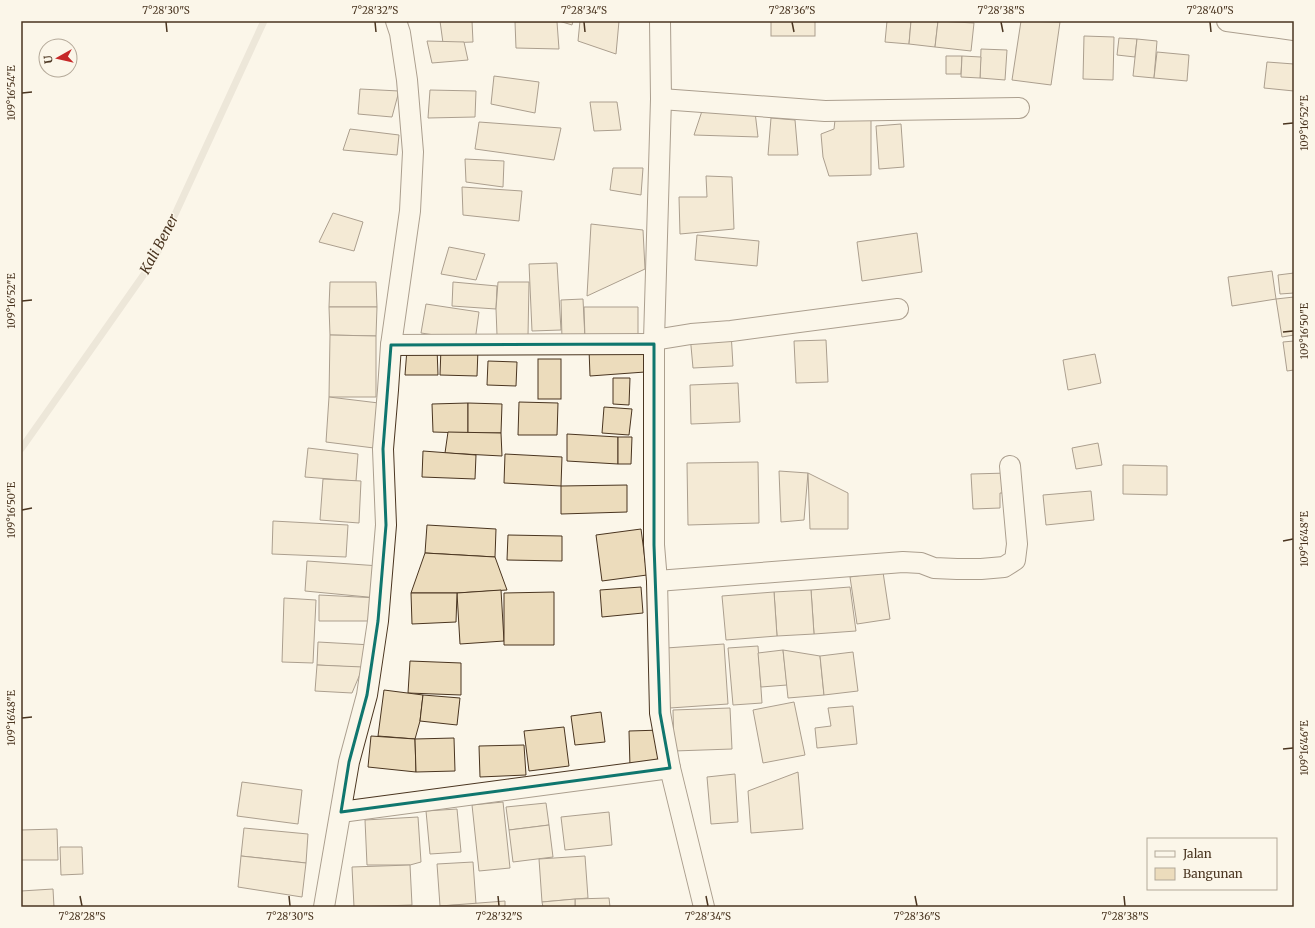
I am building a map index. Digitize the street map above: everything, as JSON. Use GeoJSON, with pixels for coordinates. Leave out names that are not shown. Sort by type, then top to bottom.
{"type":"FeatureCollection","features":[{"type":"Feature","properties":{"kind":"street"},"geometry":{"type":"LineString","coordinates":[[324,907],[349,762],[367,695],[378,621],[386,525],[384,449],[391,345],[410,211],[413,152],[407,80],[400,33],[396,21]]}},
{"type":"Feature","properties":{"kind":"street"},"geometry":{"type":"LineString","coordinates":[[660,21],[661,99],[654,342],[654,545],[657,581],[660,713],[670,768],[704,907]]}},
{"type":"Feature","properties":{"kind":"street"},"geometry":{"type":"LineString","coordinates":[[1227,21],[1294,30]]}},
{"type":"Feature","properties":{"kind":"street"},"geometry":{"type":"LineString","coordinates":[[661,99],[824,111],[1019,108]]}},
{"type":"Feature","properties":{"kind":"street"},"geometry":{"type":"LineString","coordinates":[[391,345],[654,342],[691,334],[731,332],[898,309]]}},
{"type":"Feature","properties":{"kind":"street"},"geometry":{"type":"LineString","coordinates":[[657,581],[903,562],[921,563],[934,568],[957,569],[1004,567],[1015,560],[1017,544],[1010,466]]}},
{"type":"Feature","properties":{"kind":"street"},"geometry":{"type":"LineString","coordinates":[[341,812],[670,768]]}},
{"type":"Feature","properties":{"kind":"highlighted area"},"geometry":{"type":"Polygon","coordinates":[[[654,344],[654,545],[660,713],[670,768],[341,812],[349,762],[367,695],[378,621],[386,525],[383,449],[391,345],[654,344]]]}},
{"type":"Feature","properties":{"kind":"building"},"geometry":{"type":"Polygon","coordinates":[[[440,21],[472,21],[473,42],[443,43],[440,21]]]}},
{"type":"Feature","properties":{"kind":"building"},"geometry":{"type":"Polygon","coordinates":[[[559,21],[573,21],[572,25],[559,21]]]}},
{"type":"Feature","properties":{"kind":"building"},"geometry":{"type":"Polygon","coordinates":[[[580,21],[619,21],[616,54],[578,41],[580,21]]]}},
{"type":"Feature","properties":{"kind":"building"},"geometry":{"type":"Polygon","coordinates":[[[771,21],[815,21],[815,36],[771,36],[771,21]]]}},
{"type":"Feature","properties":{"kind":"building"},"geometry":{"type":"Polygon","coordinates":[[[887,21],[911,21],[909,44],[885,42],[887,21]]]}},
{"type":"Feature","properties":{"kind":"building"},"geometry":{"type":"Polygon","coordinates":[[[911,21],[938,21],[935,47],[909,44],[911,21]]]}},
{"type":"Feature","properties":{"kind":"building"},"geometry":{"type":"Polygon","coordinates":[[[938,21],[974,23],[971,51],[935,47],[938,21]]]}},
{"type":"Feature","properties":{"kind":"building"},"geometry":{"type":"Polygon","coordinates":[[[1021,21],[1060,22],[1051,85],[1012,80],[1021,21]]]}},
{"type":"Feature","properties":{"kind":"building"},"geometry":{"type":"Polygon","coordinates":[[[515,22],[557,22],[559,49],[516,48],[515,22]]]}},
{"type":"Feature","properties":{"kind":"building"},"geometry":{"type":"Polygon","coordinates":[[[1084,36],[1114,37],[1113,80],[1083,79],[1084,36]]]}},
{"type":"Feature","properties":{"kind":"building"},"geometry":{"type":"Polygon","coordinates":[[[1119,38],[1137,39],[1135,57],[1117,55],[1119,38]]]}},
{"type":"Feature","properties":{"kind":"building"},"geometry":{"type":"Polygon","coordinates":[[[1137,39],[1157,41],[1154,78],[1133,76],[1137,39]]]}},
{"type":"Feature","properties":{"kind":"building"},"geometry":{"type":"Polygon","coordinates":[[[427,41],[464,42],[468,60],[432,63],[427,41]]]}},
{"type":"Feature","properties":{"kind":"building"},"geometry":{"type":"Polygon","coordinates":[[[981,49],[1007,50],[1005,80],[980,78],[981,49]]]}},
{"type":"Feature","properties":{"kind":"building"},"geometry":{"type":"Polygon","coordinates":[[[1157,52],[1189,55],[1187,81],[1154,78],[1157,52]]]}},
{"type":"Feature","properties":{"kind":"building"},"geometry":{"type":"Polygon","coordinates":[[[946,56],[962,56],[961,74],[946,74],[946,56]]]}},
{"type":"Feature","properties":{"kind":"building"},"geometry":{"type":"Polygon","coordinates":[[[962,56],[981,57],[980,78],[961,77],[962,56]]]}},
{"type":"Feature","properties":{"kind":"building"},"geometry":{"type":"Polygon","coordinates":[[[1267,62],[1294,64],[1294,91],[1264,88],[1267,62]]]}},
{"type":"Feature","properties":{"kind":"building"},"geometry":{"type":"Polygon","coordinates":[[[494,76],[539,82],[535,113],[491,104],[494,76]]]}},
{"type":"Feature","properties":{"kind":"building"},"geometry":{"type":"Polygon","coordinates":[[[360,89],[399,91],[392,117],[358,114],[360,89]]]}},
{"type":"Feature","properties":{"kind":"building"},"geometry":{"type":"Polygon","coordinates":[[[430,90],[476,91],[475,117],[428,118],[430,90]]]}},
{"type":"Feature","properties":{"kind":"building"},"geometry":{"type":"Polygon","coordinates":[[[590,102],[617,102],[621,130],[594,131],[590,102]]]}},
{"type":"Feature","properties":{"kind":"building"},"geometry":{"type":"Polygon","coordinates":[[[703,108],[755,112],[758,137],[694,135],[703,108]]]}},
{"type":"Feature","properties":{"kind":"building"},"geometry":{"type":"Polygon","coordinates":[[[771,118],[795,120],[798,155],[768,155],[771,118]]]}},
{"type":"Feature","properties":{"kind":"building"},"geometry":{"type":"Polygon","coordinates":[[[871,118],[871,175],[829,176],[823,157],[821,134],[834,129],[835,120],[871,118]]]}},
{"type":"Feature","properties":{"kind":"building"},"geometry":{"type":"Polygon","coordinates":[[[479,122],[561,128],[554,160],[475,149],[479,122]]]}},
{"type":"Feature","properties":{"kind":"building"},"geometry":{"type":"Polygon","coordinates":[[[901,124],[904,167],[879,169],[876,126],[901,124]]]}},
{"type":"Feature","properties":{"kind":"building"},"geometry":{"type":"Polygon","coordinates":[[[350,129],[399,135],[397,155],[343,150],[350,129]]]}},
{"type":"Feature","properties":{"kind":"building"},"geometry":{"type":"Polygon","coordinates":[[[465,159],[504,161],[503,187],[466,182],[465,159]]]}},
{"type":"Feature","properties":{"kind":"building"},"geometry":{"type":"Polygon","coordinates":[[[613,168],[643,168],[641,195],[610,190],[613,168]]]}},
{"type":"Feature","properties":{"kind":"building"},"geometry":{"type":"Polygon","coordinates":[[[706,176],[732,177],[734,229],[680,234],[679,197],[707,197],[706,176]]]}},
{"type":"Feature","properties":{"kind":"building"},"geometry":{"type":"Polygon","coordinates":[[[462,187],[522,191],[519,221],[463,215],[462,187]]]}},
{"type":"Feature","properties":{"kind":"building"},"geometry":{"type":"Polygon","coordinates":[[[333,213],[363,222],[354,251],[319,242],[333,213]]]}},
{"type":"Feature","properties":{"kind":"building"},"geometry":{"type":"Polygon","coordinates":[[[591,224],[643,230],[645,269],[587,296],[591,224]]]}},
{"type":"Feature","properties":{"kind":"building"},"geometry":{"type":"Polygon","coordinates":[[[917,233],[922,272],[862,281],[857,242],[917,233]]]}},
{"type":"Feature","properties":{"kind":"building"},"geometry":{"type":"Polygon","coordinates":[[[697,235],[759,241],[757,266],[695,260],[697,235]]]}},
{"type":"Feature","properties":{"kind":"building"},"geometry":{"type":"Polygon","coordinates":[[[449,247],[485,254],[476,280],[441,274],[449,247]]]}},
{"type":"Feature","properties":{"kind":"building"},"geometry":{"type":"Polygon","coordinates":[[[557,263],[561,330],[532,331],[529,264],[557,263]]]}},
{"type":"Feature","properties":{"kind":"building"},"geometry":{"type":"Polygon","coordinates":[[[1272,271],[1276,299],[1232,306],[1228,277],[1272,271]]]}},
{"type":"Feature","properties":{"kind":"building"},"geometry":{"type":"Polygon","coordinates":[[[1294,273],[1294,293],[1280,294],[1278,275],[1294,273]]]}},
{"type":"Feature","properties":{"kind":"building"},"geometry":{"type":"Polygon","coordinates":[[[330,282],[376,282],[377,307],[329,307],[330,282]]]}},
{"type":"Feature","properties":{"kind":"building"},"geometry":{"type":"Polygon","coordinates":[[[453,282],[497,286],[496,309],[452,306],[453,282]]]}},
{"type":"Feature","properties":{"kind":"building"},"geometry":{"type":"Polygon","coordinates":[[[498,282],[529,282],[528,336],[497,335],[496,309],[498,282]]]}},
{"type":"Feature","properties":{"kind":"building"},"geometry":{"type":"Polygon","coordinates":[[[1294,297],[1294,335],[1282,337],[1276,299],[1294,297]]]}},
{"type":"Feature","properties":{"kind":"building"},"geometry":{"type":"Polygon","coordinates":[[[583,299],[585,339],[562,340],[561,300],[583,299]]]}},
{"type":"Feature","properties":{"kind":"building"},"geometry":{"type":"Polygon","coordinates":[[[426,304],[479,312],[475,341],[421,333],[426,304]]]}},
{"type":"Feature","properties":{"kind":"building"},"geometry":{"type":"Polygon","coordinates":[[[329,307],[377,307],[376,336],[330,335],[329,307]]]}},
{"type":"Feature","properties":{"kind":"building"},"geometry":{"type":"Polygon","coordinates":[[[584,307],[638,307],[638,339],[585,339],[584,307]]]}},
{"type":"Feature","properties":{"kind":"building"},"geometry":{"type":"Polygon","coordinates":[[[731,332],[733,366],[693,368],[690,335],[731,332]]]}},
{"type":"Feature","properties":{"kind":"building"},"geometry":{"type":"Polygon","coordinates":[[[330,335],[376,336],[376,397],[329,397],[330,335]]]}},
{"type":"Feature","properties":{"kind":"building"},"geometry":{"type":"Polygon","coordinates":[[[826,340],[828,382],[796,383],[794,341],[826,340]]]}},
{"type":"Feature","properties":{"kind":"building"},"geometry":{"type":"Polygon","coordinates":[[[1294,341],[1294,370],[1287,371],[1283,342],[1294,341]]]}},
{"type":"Feature","properties":{"kind":"building"},"geometry":{"type":"Polygon","coordinates":[[[643,345],[645,372],[590,376],[589,349],[643,345]]]}},
{"type":"Feature","properties":{"kind":"building"},"geometry":{"type":"Polygon","coordinates":[[[437,348],[438,375],[405,375],[407,349],[437,348]]]}},
{"type":"Feature","properties":{"kind":"building"},"geometry":{"type":"Polygon","coordinates":[[[441,348],[478,349],[477,376],[440,375],[441,348]]]}},
{"type":"Feature","properties":{"kind":"building"},"geometry":{"type":"Polygon","coordinates":[[[1095,354],[1101,383],[1068,390],[1063,360],[1095,354]]]}},
{"type":"Feature","properties":{"kind":"building"},"geometry":{"type":"Polygon","coordinates":[[[538,359],[561,359],[561,399],[538,399],[538,359]]]}},
{"type":"Feature","properties":{"kind":"building"},"geometry":{"type":"Polygon","coordinates":[[[488,361],[517,362],[516,386],[487,385],[488,361]]]}},
{"type":"Feature","properties":{"kind":"building"},"geometry":{"type":"Polygon","coordinates":[[[613,378],[630,378],[629,405],[613,404],[613,378]]]}},
{"type":"Feature","properties":{"kind":"building"},"geometry":{"type":"Polygon","coordinates":[[[738,383],[740,422],[691,424],[690,385],[738,383]]]}},
{"type":"Feature","properties":{"kind":"building"},"geometry":{"type":"Polygon","coordinates":[[[329,397],[387,404],[382,449],[326,442],[329,397]]]}},
{"type":"Feature","properties":{"kind":"building"},"geometry":{"type":"Polygon","coordinates":[[[519,402],[558,403],[557,435],[518,435],[519,402]]]}},
{"type":"Feature","properties":{"kind":"building"},"geometry":{"type":"Polygon","coordinates":[[[468,403],[468,433],[433,432],[432,404],[468,403]]]}},
{"type":"Feature","properties":{"kind":"building"},"geometry":{"type":"Polygon","coordinates":[[[468,403],[502,404],[501,433],[468,433],[468,403]]]}},
{"type":"Feature","properties":{"kind":"building"},"geometry":{"type":"Polygon","coordinates":[[[604,407],[632,409],[629,435],[602,433],[604,407]]]}},
{"type":"Feature","properties":{"kind":"building"},"geometry":{"type":"Polygon","coordinates":[[[448,432],[501,433],[502,456],[445,453],[448,432]]]}},
{"type":"Feature","properties":{"kind":"building"},"geometry":{"type":"Polygon","coordinates":[[[567,434],[618,437],[618,464],[567,461],[567,434]]]}},
{"type":"Feature","properties":{"kind":"building"},"geometry":{"type":"Polygon","coordinates":[[[618,437],[632,437],[631,464],[618,464],[618,437]]]}},
{"type":"Feature","properties":{"kind":"building"},"geometry":{"type":"Polygon","coordinates":[[[1098,443],[1102,465],[1076,469],[1072,448],[1098,443]]]}},
{"type":"Feature","properties":{"kind":"building"},"geometry":{"type":"Polygon","coordinates":[[[308,448],[358,454],[356,481],[305,477],[308,448]]]}},
{"type":"Feature","properties":{"kind":"building"},"geometry":{"type":"Polygon","coordinates":[[[423,451],[476,455],[475,479],[422,477],[423,451]]]}},
{"type":"Feature","properties":{"kind":"building"},"geometry":{"type":"Polygon","coordinates":[[[505,454],[562,457],[561,486],[504,483],[505,454]]]}},
{"type":"Feature","properties":{"kind":"building"},"geometry":{"type":"Polygon","coordinates":[[[758,462],[759,523],[688,525],[687,463],[758,462]]]}},
{"type":"Feature","properties":{"kind":"building"},"geometry":{"type":"Polygon","coordinates":[[[1123,465],[1167,466],[1167,495],[1123,494],[1123,465]]]}},
{"type":"Feature","properties":{"kind":"building"},"geometry":{"type":"Polygon","coordinates":[[[779,471],[808,473],[804,520],[781,522],[779,471]]]}},
{"type":"Feature","properties":{"kind":"building"},"geometry":{"type":"Polygon","coordinates":[[[808,473],[848,493],[848,529],[810,529],[808,473]]]}},
{"type":"Feature","properties":{"kind":"building"},"geometry":{"type":"Polygon","coordinates":[[[1008,473],[1009,493],[1000,493],[1000,508],[973,509],[971,474],[1008,473]]]}},
{"type":"Feature","properties":{"kind":"building"},"geometry":{"type":"Polygon","coordinates":[[[323,479],[361,481],[359,523],[320,520],[323,479]]]}},
{"type":"Feature","properties":{"kind":"building"},"geometry":{"type":"Polygon","coordinates":[[[627,485],[627,512],[561,514],[561,486],[627,485]]]}},
{"type":"Feature","properties":{"kind":"building"},"geometry":{"type":"Polygon","coordinates":[[[1091,491],[1094,520],[1046,525],[1043,495],[1091,491]]]}},
{"type":"Feature","properties":{"kind":"building"},"geometry":{"type":"Polygon","coordinates":[[[273,521],[348,525],[346,557],[272,554],[273,521]]]}},
{"type":"Feature","properties":{"kind":"building"},"geometry":{"type":"Polygon","coordinates":[[[427,525],[496,529],[495,557],[425,553],[427,525]]]}},
{"type":"Feature","properties":{"kind":"building"},"geometry":{"type":"Polygon","coordinates":[[[641,529],[647,575],[602,581],[596,535],[641,529]]]}},
{"type":"Feature","properties":{"kind":"building"},"geometry":{"type":"Polygon","coordinates":[[[508,535],[562,536],[562,561],[507,560],[508,535]]]}},
{"type":"Feature","properties":{"kind":"building"},"geometry":{"type":"Polygon","coordinates":[[[425,553],[495,557],[507,590],[457,593],[411,593],[425,553]]]}},
{"type":"Feature","properties":{"kind":"building"},"geometry":{"type":"Polygon","coordinates":[[[307,561],[380,566],[378,598],[305,591],[307,561]]]}},
{"type":"Feature","properties":{"kind":"building"},"geometry":{"type":"Polygon","coordinates":[[[883,572],[890,619],[857,624],[850,577],[883,572]]]}},
{"type":"Feature","properties":{"kind":"building"},"geometry":{"type":"Polygon","coordinates":[[[641,587],[643,613],[602,617],[600,590],[641,587]]]}},
{"type":"Feature","properties":{"kind":"building"},"geometry":{"type":"Polygon","coordinates":[[[850,587],[856,631],[814,634],[811,590],[850,587]]]}},
{"type":"Feature","properties":{"kind":"building"},"geometry":{"type":"Polygon","coordinates":[[[501,590],[504,641],[460,644],[457,593],[501,590]]]}},
{"type":"Feature","properties":{"kind":"building"},"geometry":{"type":"Polygon","coordinates":[[[811,590],[814,634],[777,636],[774,592],[811,590]]]}},
{"type":"Feature","properties":{"kind":"building"},"geometry":{"type":"Polygon","coordinates":[[[554,592],[554,645],[504,645],[504,593],[554,592]]]}},
{"type":"Feature","properties":{"kind":"building"},"geometry":{"type":"Polygon","coordinates":[[[774,592],[777,636],[726,640],[722,596],[774,592]]]}},
{"type":"Feature","properties":{"kind":"building"},"geometry":{"type":"Polygon","coordinates":[[[411,593],[457,593],[456,622],[412,624],[411,593]]]}},
{"type":"Feature","properties":{"kind":"building"},"geometry":{"type":"Polygon","coordinates":[[[319,595],[378,598],[377,621],[319,621],[319,595]]]}},
{"type":"Feature","properties":{"kind":"building"},"geometry":{"type":"Polygon","coordinates":[[[284,598],[316,600],[313,663],[282,662],[284,598]]]}},
{"type":"Feature","properties":{"kind":"building"},"geometry":{"type":"Polygon","coordinates":[[[318,642],[372,645],[370,668],[317,665],[318,642]]]}},
{"type":"Feature","properties":{"kind":"building"},"geometry":{"type":"Polygon","coordinates":[[[724,644],[728,704],[670,708],[666,648],[724,644]]]}},
{"type":"Feature","properties":{"kind":"building"},"geometry":{"type":"Polygon","coordinates":[[[758,646],[762,703],[733,705],[728,648],[758,646]]]}},
{"type":"Feature","properties":{"kind":"building"},"geometry":{"type":"Polygon","coordinates":[[[783,650],[787,685],[761,687],[758,653],[783,650]]]}},
{"type":"Feature","properties":{"kind":"building"},"geometry":{"type":"Polygon","coordinates":[[[783,650],[820,656],[824,695],[788,698],[783,650]]]}},
{"type":"Feature","properties":{"kind":"building"},"geometry":{"type":"Polygon","coordinates":[[[853,652],[858,691],[824,695],[820,656],[853,652]]]}},
{"type":"Feature","properties":{"kind":"building"},"geometry":{"type":"Polygon","coordinates":[[[410,661],[461,663],[461,695],[408,693],[410,661]]]}},
{"type":"Feature","properties":{"kind":"building"},"geometry":{"type":"Polygon","coordinates":[[[317,665],[363,667],[352,693],[315,691],[317,665]]]}},
{"type":"Feature","properties":{"kind":"building"},"geometry":{"type":"Polygon","coordinates":[[[384,690],[423,695],[420,721],[415,739],[378,736],[384,690]]]}},
{"type":"Feature","properties":{"kind":"building"},"geometry":{"type":"Polygon","coordinates":[[[423,695],[460,698],[457,725],[420,721],[423,695]]]}},
{"type":"Feature","properties":{"kind":"building"},"geometry":{"type":"Polygon","coordinates":[[[794,702],[805,755],[763,763],[753,710],[794,702]]]}},
{"type":"Feature","properties":{"kind":"building"},"geometry":{"type":"Polygon","coordinates":[[[853,706],[857,744],[817,748],[815,728],[831,726],[828,708],[853,706]]]}},
{"type":"Feature","properties":{"kind":"building"},"geometry":{"type":"Polygon","coordinates":[[[730,708],[732,749],[674,751],[673,710],[730,708]]]}},
{"type":"Feature","properties":{"kind":"building"},"geometry":{"type":"Polygon","coordinates":[[[601,712],[605,742],[575,745],[571,716],[601,712]]]}},
{"type":"Feature","properties":{"kind":"building"},"geometry":{"type":"Polygon","coordinates":[[[564,727],[569,766],[529,771],[524,731],[564,727]]]}},
{"type":"Feature","properties":{"kind":"building"},"geometry":{"type":"Polygon","coordinates":[[[662,730],[663,767],[630,767],[629,731],[662,730]]]}},
{"type":"Feature","properties":{"kind":"building"},"geometry":{"type":"Polygon","coordinates":[[[371,736],[415,739],[416,772],[368,767],[371,736]]]}},
{"type":"Feature","properties":{"kind":"building"},"geometry":{"type":"Polygon","coordinates":[[[454,738],[455,771],[416,772],[415,739],[454,738]]]}},
{"type":"Feature","properties":{"kind":"building"},"geometry":{"type":"Polygon","coordinates":[[[524,745],[526,775],[480,777],[479,746],[524,745]]]}},
{"type":"Feature","properties":{"kind":"building"},"geometry":{"type":"Polygon","coordinates":[[[798,772],[803,829],[751,833],[748,791],[798,772]]]}},
{"type":"Feature","properties":{"kind":"building"},"geometry":{"type":"Polygon","coordinates":[[[735,774],[738,822],[711,824],[707,777],[735,774]]]}},
{"type":"Feature","properties":{"kind":"building"},"geometry":{"type":"Polygon","coordinates":[[[242,782],[302,790],[298,824],[237,816],[242,782]]]}},
{"type":"Feature","properties":{"kind":"building"},"geometry":{"type":"Polygon","coordinates":[[[503,802],[510,868],[479,871],[472,805],[503,802]]]}},
{"type":"Feature","properties":{"kind":"building"},"geometry":{"type":"Polygon","coordinates":[[[546,803],[549,825],[509,830],[506,807],[546,803]]]}},
{"type":"Feature","properties":{"kind":"building"},"geometry":{"type":"Polygon","coordinates":[[[457,809],[461,852],[430,854],[426,811],[457,809]]]}},
{"type":"Feature","properties":{"kind":"building"},"geometry":{"type":"Polygon","coordinates":[[[609,812],[612,845],[565,850],[561,817],[609,812]]]}},
{"type":"Feature","properties":{"kind":"building"},"geometry":{"type":"Polygon","coordinates":[[[418,817],[421,862],[410,865],[367,865],[365,820],[418,817]]]}},
{"type":"Feature","properties":{"kind":"building"},"geometry":{"type":"Polygon","coordinates":[[[549,825],[553,857],[513,862],[509,830],[549,825]]]}},
{"type":"Feature","properties":{"kind":"building"},"geometry":{"type":"Polygon","coordinates":[[[244,828],[308,834],[306,863],[241,856],[244,828]]]}},
{"type":"Feature","properties":{"kind":"building"},"geometry":{"type":"Polygon","coordinates":[[[57,829],[58,860],[21,860],[21,830],[57,829]]]}},
{"type":"Feature","properties":{"kind":"building"},"geometry":{"type":"Polygon","coordinates":[[[60,847],[82,847],[83,874],[61,875],[60,847]]]}},
{"type":"Feature","properties":{"kind":"building"},"geometry":{"type":"Polygon","coordinates":[[[241,856],[306,863],[302,897],[238,887],[241,856]]]}},
{"type":"Feature","properties":{"kind":"building"},"geometry":{"type":"Polygon","coordinates":[[[585,856],[588,898],[542,902],[539,859],[585,856]]]}},
{"type":"Feature","properties":{"kind":"building"},"geometry":{"type":"Polygon","coordinates":[[[473,862],[476,904],[440,906],[437,864],[473,862]]]}},
{"type":"Feature","properties":{"kind":"building"},"geometry":{"type":"Polygon","coordinates":[[[410,865],[412,905],[354,907],[352,867],[410,865]]]}},
{"type":"Feature","properties":{"kind":"building"},"geometry":{"type":"Polygon","coordinates":[[[53,889],[54,907],[21,907],[21,891],[53,889]]]}},
{"type":"Feature","properties":{"kind":"building"},"geometry":{"type":"Polygon","coordinates":[[[609,898],[610,907],[575,907],[575,899],[609,898]]]}},
{"type":"Feature","properties":{"kind":"building"},"geometry":{"type":"Polygon","coordinates":[[[575,899],[575,907],[543,907],[542,902],[575,899]]]}},
{"type":"Feature","properties":{"kind":"building"},"geometry":{"type":"Polygon","coordinates":[[[505,901],[505,907],[440,907],[440,906],[505,901]]]}},
{"type":"Feature","properties":{"kind":"waterway","name":"Kali Bener"},"geometry":{"type":"LineString","coordinates":[[21,449],[154,260],[264,21]]}}]}
